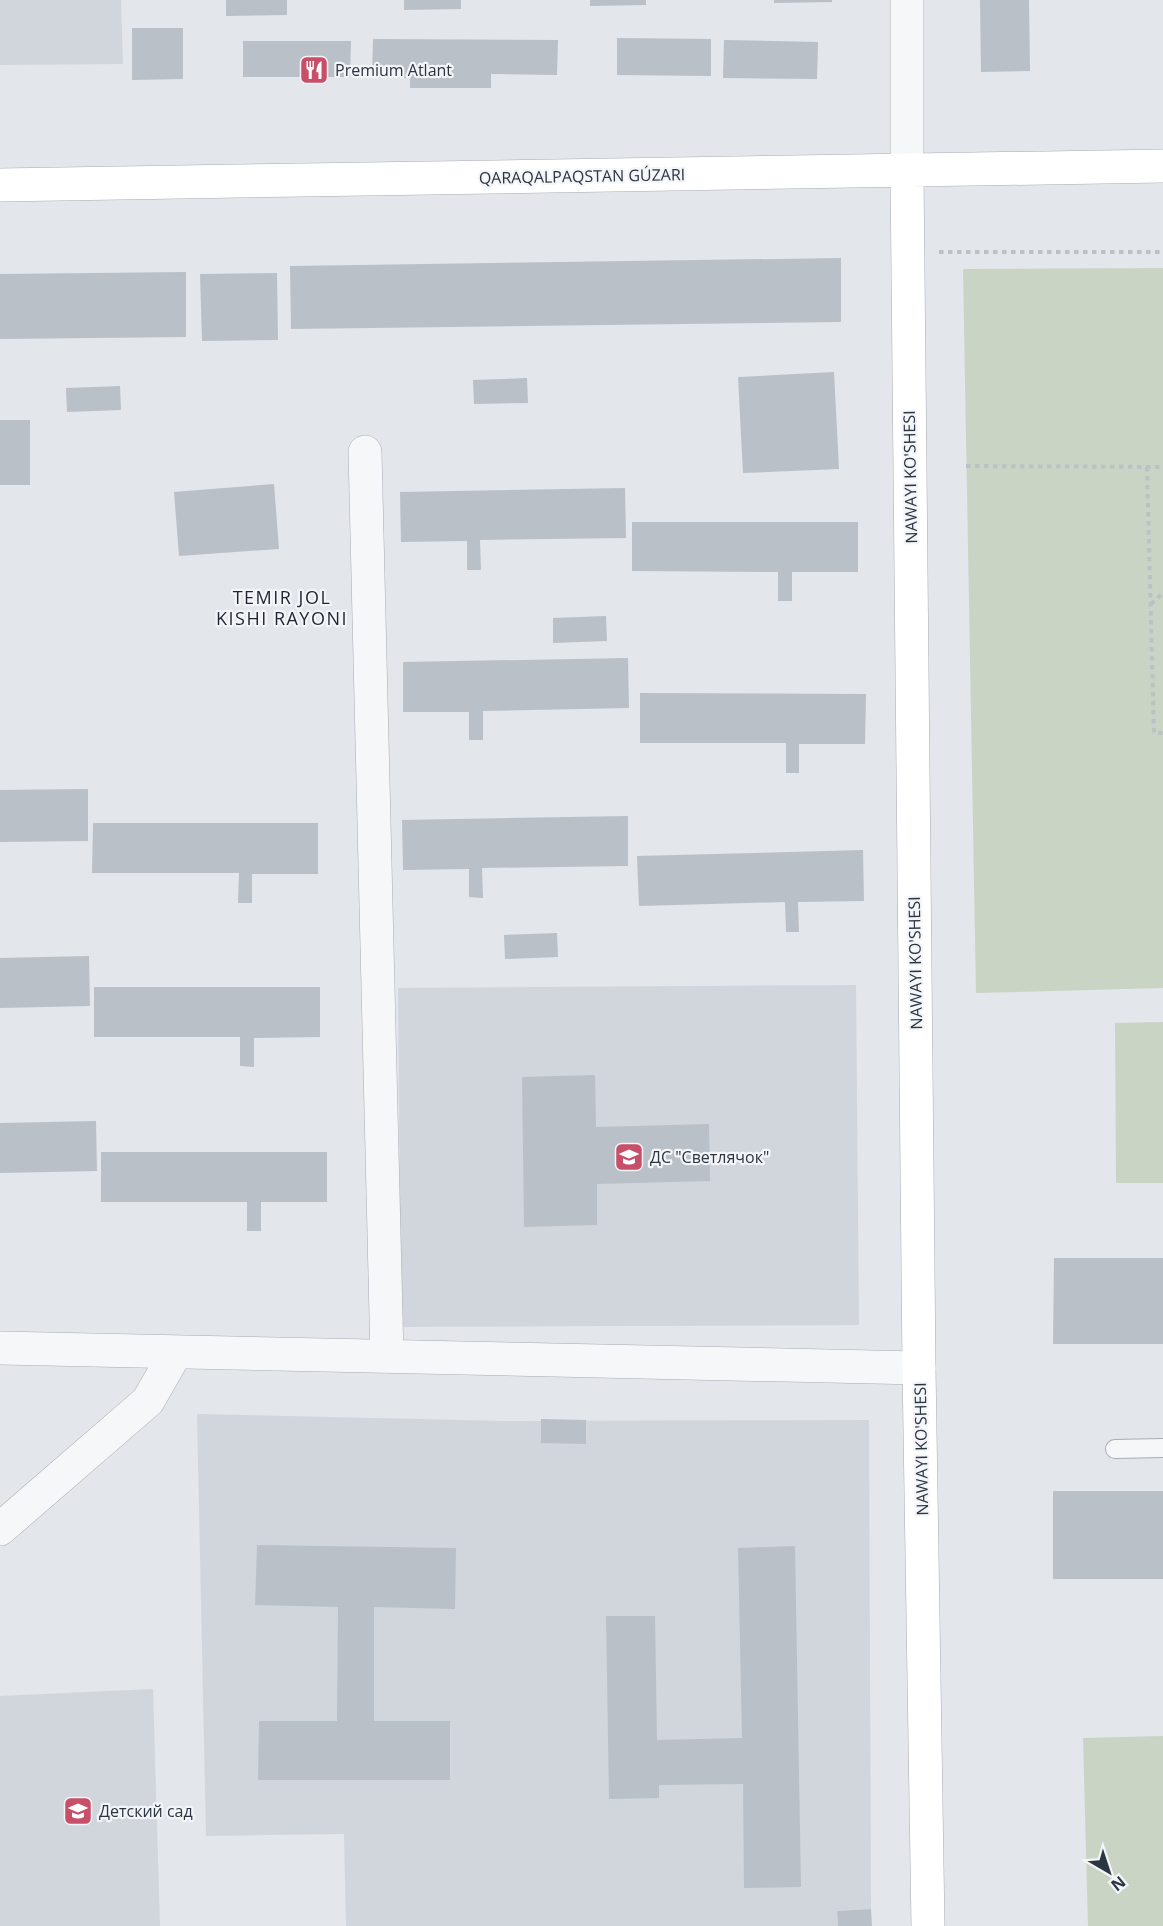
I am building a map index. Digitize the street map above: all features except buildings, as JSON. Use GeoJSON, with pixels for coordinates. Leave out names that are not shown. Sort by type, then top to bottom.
{"type":"FeatureCollection","features":[{"type":"Feature","properties":{"kind":"street","name":"NAWAYI KO'SHESI"},"geometry":{"type":"LineString","coordinates":[[908,0],[907,171],[919,1368],[928,1926]]}},
{"type":"Feature","properties":{"kind":"street"},"geometry":{"type":"LineString","coordinates":[[0,185],[1163,166]]}},
{"type":"Feature","properties":{"kind":"street"},"geometry":{"type":"LineString","coordinates":[[365,452],[387,1357]]}},
{"type":"Feature","properties":{"kind":"street"},"geometry":{"type":"LineString","coordinates":[[0,1348],[919,1368]]}},
{"type":"Feature","properties":{"kind":"street"},"geometry":{"type":"LineString","coordinates":[[0,1529],[148,1401],[176,1352]]}},
{"type":"Feature","properties":{"kind":"lane"},"geometry":{"type":"LineString","coordinates":[[1115,1449],[1163,1448]]}},
{"type":"Feature","properties":{"kind":"path"},"geometry":{"type":"LineString","coordinates":[[908,252],[1163,252]]}},
{"type":"Feature","properties":{"kind":"path"},"geometry":{"type":"LineString","coordinates":[[966,466],[1163,467]]}},
{"type":"Feature","properties":{"kind":"path"},"geometry":{"type":"LineString","coordinates":[[1147,467],[1154,733],[1163,733]]}},
{"type":"Feature","properties":{"kind":"path"},"geometry":{"type":"LineString","coordinates":[[1151,604],[1163,593]]}},
{"type":"Feature","properties":{"kind":"shaded area"},"geometry":{"type":"Polygon","coordinates":[[[0,0],[121,0],[123,64],[0,65],[0,0]]]}},
{"type":"Feature","properties":{"kind":"shaded area","name":"ДС \"Светлячок\""},"geometry":{"type":"Polygon","coordinates":[[[856,985],[859,1325],[401,1327],[398,988],[856,985]]]}},
{"type":"Feature","properties":{"kind":"shaded area"},"geometry":{"type":"Polygon","coordinates":[[[197,1414],[503,1421],[869,1420],[871,1909],[837,1911],[838,1926],[346,1926],[344,1834],[206,1836],[197,1414]]]}},
{"type":"Feature","properties":{"kind":"shaded area","name":"Детский сад"},"geometry":{"type":"Polygon","coordinates":[[[153,1689],[160,1926],[0,1926],[0,1696],[153,1689]]]}},
{"type":"Feature","properties":{"kind":"green space"},"geometry":{"type":"Polygon","coordinates":[[[1163,268],[1163,988],[976,993],[963,269],[1163,268]]]}},
{"type":"Feature","properties":{"kind":"green space"},"geometry":{"type":"Polygon","coordinates":[[[1163,1022],[1163,1183],[1116,1183],[1115,1023],[1163,1022]]]}},
{"type":"Feature","properties":{"kind":"green space"},"geometry":{"type":"Polygon","coordinates":[[[1163,1736],[1163,1926],[1088,1926],[1083,1738],[1163,1736]]]}},
{"type":"Feature","properties":{"kind":"place","name":"Premium Atlant"},"geometry":{"type":"Point","coordinates":[314,70]}},
{"type":"Feature","properties":{"kind":"place","name":"ДС \"Светлячок\""},"geometry":{"type":"Point","coordinates":[629,1157]}},
{"type":"Feature","properties":{"kind":"place","name":"Детский сад"},"geometry":{"type":"Point","coordinates":[78,1811]}},
{"type":"Feature","properties":{"kind":"district","name":"TEMIR JOL KISHI RAYONI"},"geometry":{"type":"Point","coordinates":[282,607]}}]}
